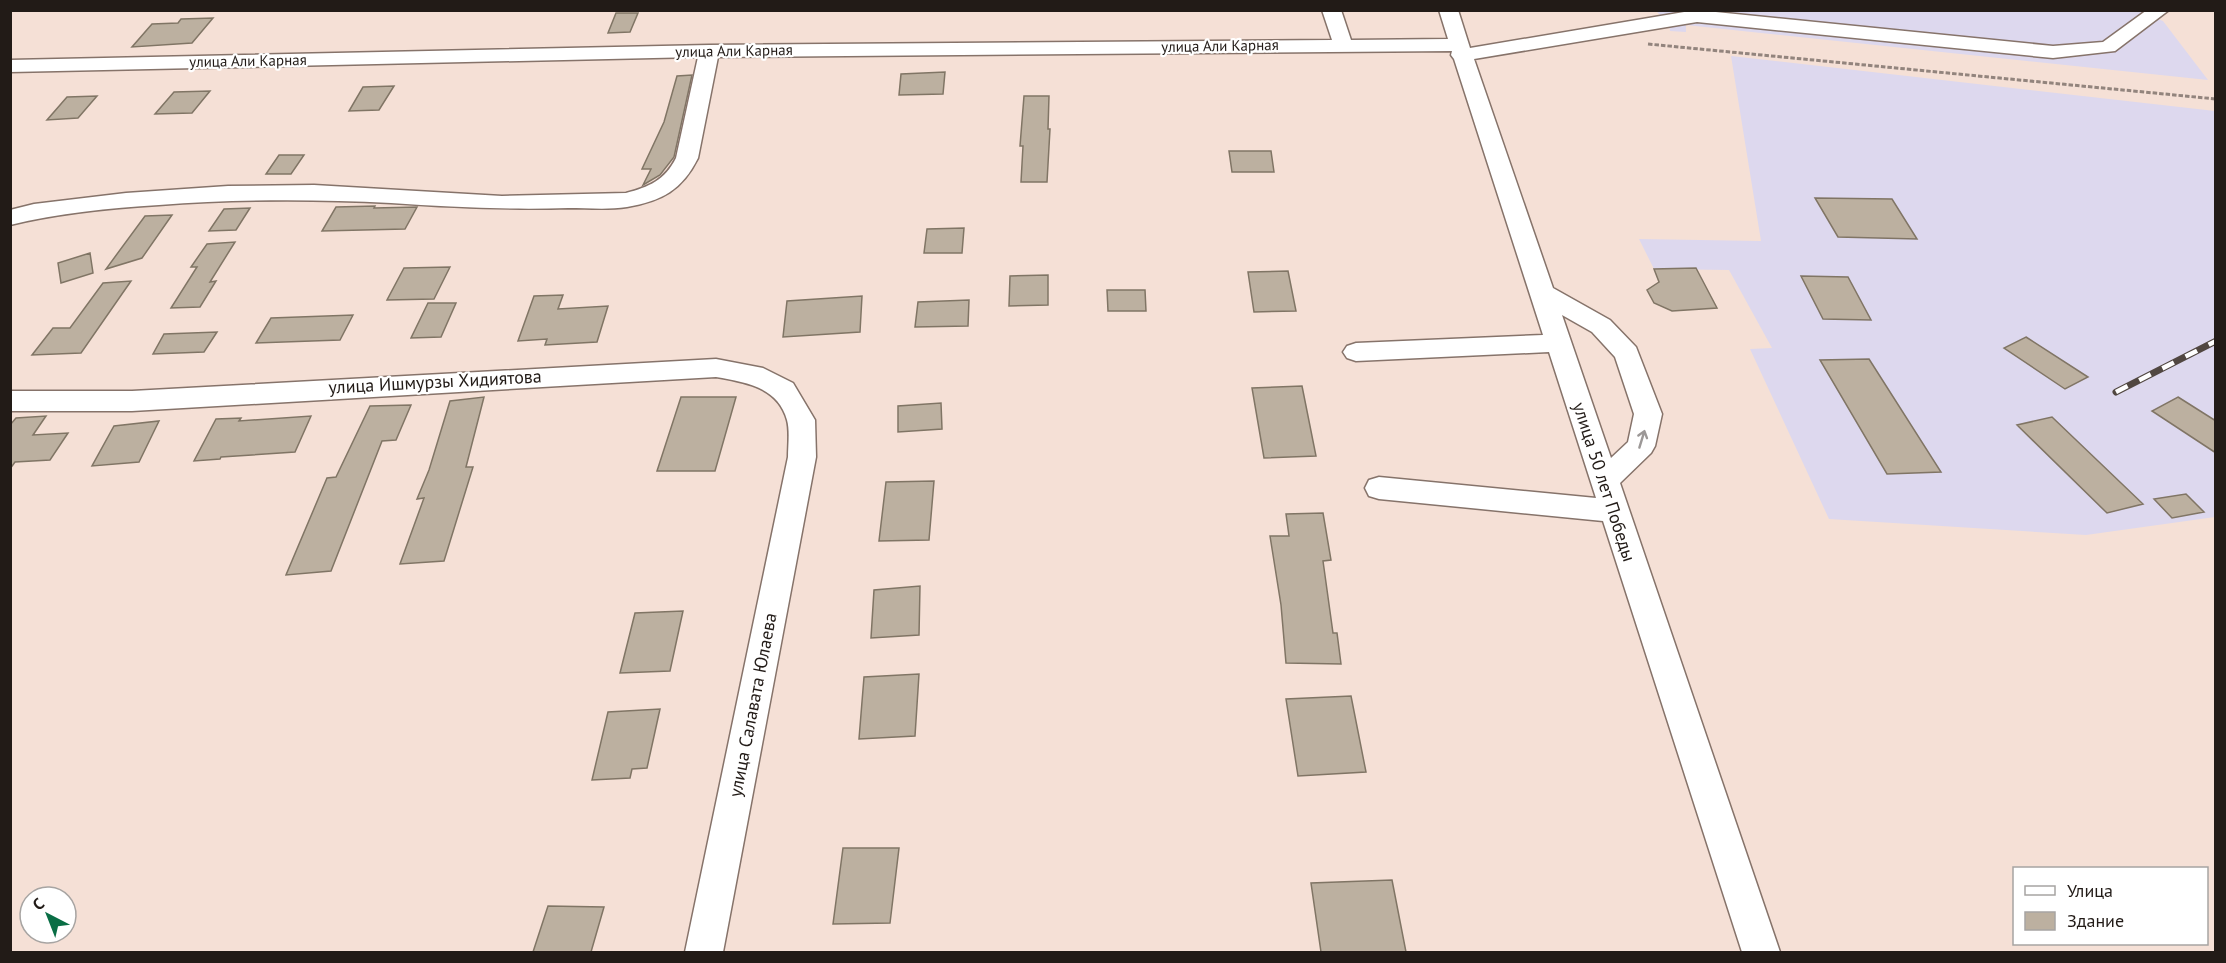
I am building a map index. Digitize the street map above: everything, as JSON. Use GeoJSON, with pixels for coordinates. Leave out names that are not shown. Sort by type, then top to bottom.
{"type":"FeatureCollection","features":[{"type":"Feature","properties":{"kind":"street"},"geometry":{"type":"LineString","coordinates":[[1331,10],[1342,44]]}},
{"type":"Feature","properties":{"kind":"street","name":"улица 50 лет Победы"},"geometry":{"type":"LineString","coordinates":[[1448,10],[1761,952]]}},
{"type":"Feature","properties":{"kind":"street","name":"улица Али Карная"},"geometry":{"type":"LineString","coordinates":[[10,66],[709,51],[1342,44],[1460,50],[1697,16],[2053,52],[2108,47],[2160,10]]}},
{"type":"Feature","properties":{"kind":"street"},"geometry":{"type":"LineString","coordinates":[[10,218],[34,211],[126,200],[239,193],[314,192],[502,203],[595,203],[626,200],[650,194],[668,186],[680,172],[687,158],[709,51]]}},
{"type":"Feature","properties":{"kind":"street"},"geometry":{"type":"LineString","coordinates":[[1540,292],[1601,326],[1627,353],[1648,414],[1641,446],[1604,481]]}},
{"type":"Feature","properties":{"kind":"street"},"geometry":{"type":"LineString","coordinates":[[1356,352],[1558,343]]}},
{"type":"Feature","properties":{"kind":"street","name":"улица Ишмурзы Хидиятова"},"geometry":{"type":"LineString","coordinates":[[10,401],[132,401],[716,368],[754,374],[784,390],[801,420],[802,457]]}},
{"type":"Feature","properties":{"kind":"street","name":"улица Салавата Юлаева"},"geometry":{"type":"LineString","coordinates":[[704,952],[802,457]]}},
{"type":"Feature","properties":{"kind":"street"},"geometry":{"type":"LineString","coordinates":[[1379,488],[1614,511]]}},
{"type":"Feature","properties":{"kind":"path"},"geometry":{"type":"LineString","coordinates":[[1642,44],[2216,99]]}},
{"type":"Feature","properties":{"kind":"shaded area"},"geometry":{"type":"Polygon","coordinates":[[[1656,11],[2143,11],[2141,13],[2163,21],[2208,80],[1686,25],[1686,32],[1670,31],[1669,23],[1656,11]]]}},
{"type":"Feature","properties":{"kind":"shaded area"},"geometry":{"type":"Polygon","coordinates":[[[1731,56],[2215,111],[2215,517],[2086,535],[1829,519],[1750,349],[1772,348],[1729,270],[1654,269],[1639,239],[1761,241],[1731,56]]]}},
{"type":"Feature","properties":{"kind":"building"},"geometry":{"type":"Polygon","coordinates":[[[616,13],[638,13],[630,32],[608,33],[616,13]]]}},
{"type":"Feature","properties":{"kind":"building"},"geometry":{"type":"Polygon","coordinates":[[[213,18],[192,43],[132,47],[152,24],[178,23],[181,19],[213,18]]]}},
{"type":"Feature","properties":{"kind":"building"},"geometry":{"type":"Polygon","coordinates":[[[945,72],[943,94],[899,95],[901,74],[945,72]]]}},
{"type":"Feature","properties":{"kind":"building"},"geometry":{"type":"Polygon","coordinates":[[[692,75],[674,157],[660,175],[643,185],[651,169],[642,169],[664,122],[677,76],[692,75]]]}},
{"type":"Feature","properties":{"kind":"building"},"geometry":{"type":"Polygon","coordinates":[[[394,86],[379,110],[349,111],[363,87],[394,86]]]}},
{"type":"Feature","properties":{"kind":"building"},"geometry":{"type":"Polygon","coordinates":[[[210,91],[192,113],[155,114],[174,92],[210,91]]]}},
{"type":"Feature","properties":{"kind":"building"},"geometry":{"type":"Polygon","coordinates":[[[97,96],[78,118],[47,120],[67,97],[97,96]]]}},
{"type":"Feature","properties":{"kind":"building"},"geometry":{"type":"Polygon","coordinates":[[[1024,96],[1049,96],[1047,182],[1021,182],[1023,146],[1020,146],[1024,96]]]}},
{"type":"Feature","properties":{"kind":"building"},"geometry":{"type":"Polygon","coordinates":[[[1229,151],[1271,151],[1274,172],[1232,172],[1229,151]]]}},
{"type":"Feature","properties":{"kind":"building"},"geometry":{"type":"Polygon","coordinates":[[[279,155],[304,155],[291,174],[266,174],[279,155]]]}},
{"type":"Feature","properties":{"kind":"building"},"geometry":{"type":"Polygon","coordinates":[[[1815,198],[1892,199],[1917,239],[1838,237],[1815,198]]]}},
{"type":"Feature","properties":{"kind":"building"},"geometry":{"type":"Polygon","coordinates":[[[375,206],[374,208],[417,207],[405,229],[322,231],[336,207],[375,206]]]}},
{"type":"Feature","properties":{"kind":"building"},"geometry":{"type":"Polygon","coordinates":[[[250,208],[236,230],[209,231],[224,209],[250,208]]]}},
{"type":"Feature","properties":{"kind":"building"},"geometry":{"type":"Polygon","coordinates":[[[172,215],[142,258],[106,269],[145,216],[172,215]]]}},
{"type":"Feature","properties":{"kind":"building"},"geometry":{"type":"Polygon","coordinates":[[[964,228],[962,253],[924,253],[927,229],[964,228]]]}},
{"type":"Feature","properties":{"kind":"building"},"geometry":{"type":"Polygon","coordinates":[[[235,242],[210,282],[216,281],[200,307],[171,308],[197,267],[191,267],[207,244],[235,242]]]}},
{"type":"Feature","properties":{"kind":"building"},"geometry":{"type":"Polygon","coordinates":[[[90,253],[93,273],[61,283],[58,263],[90,253]]]}},
{"type":"Feature","properties":{"kind":"building"},"geometry":{"type":"Polygon","coordinates":[[[450,267],[434,299],[387,300],[404,268],[450,267]]]}},
{"type":"Feature","properties":{"kind":"building"},"geometry":{"type":"Polygon","coordinates":[[[1696,268],[1717,308],[1672,311],[1654,303],[1647,290],[1659,282],[1654,269],[1696,268]]]}},
{"type":"Feature","properties":{"kind":"building"},"geometry":{"type":"Polygon","coordinates":[[[1288,271],[1296,311],[1254,312],[1248,272],[1288,271]]]}},
{"type":"Feature","properties":{"kind":"building"},"geometry":{"type":"Polygon","coordinates":[[[1048,275],[1048,305],[1009,306],[1010,276],[1048,275]]]}},
{"type":"Feature","properties":{"kind":"building"},"geometry":{"type":"Polygon","coordinates":[[[1801,276],[1848,277],[1871,320],[1823,319],[1801,276]]]}},
{"type":"Feature","properties":{"kind":"building"},"geometry":{"type":"Polygon","coordinates":[[[131,281],[81,353],[32,355],[53,328],[70,328],[103,283],[131,281]]]}},
{"type":"Feature","properties":{"kind":"building"},"geometry":{"type":"Polygon","coordinates":[[[1107,290],[1145,290],[1146,311],[1108,311],[1107,290]]]}},
{"type":"Feature","properties":{"kind":"building"},"geometry":{"type":"Polygon","coordinates":[[[563,295],[558,309],[608,306],[597,342],[545,345],[547,339],[518,341],[534,296],[563,295]]]}},
{"type":"Feature","properties":{"kind":"building"},"geometry":{"type":"Polygon","coordinates":[[[862,296],[860,332],[783,337],[787,301],[862,296]]]}},
{"type":"Feature","properties":{"kind":"building"},"geometry":{"type":"Polygon","coordinates":[[[969,300],[968,326],[915,327],[918,302],[969,300]]]}},
{"type":"Feature","properties":{"kind":"building"},"geometry":{"type":"Polygon","coordinates":[[[428,303],[456,303],[441,337],[411,338],[428,303]]]}},
{"type":"Feature","properties":{"kind":"building"},"geometry":{"type":"Polygon","coordinates":[[[353,315],[340,340],[256,343],[271,318],[353,315]]]}},
{"type":"Feature","properties":{"kind":"building"},"geometry":{"type":"Polygon","coordinates":[[[217,332],[204,352],[153,354],[164,334],[217,332]]]}},
{"type":"Feature","properties":{"kind":"building"},"geometry":{"type":"Polygon","coordinates":[[[2026,337],[2088,377],[2065,389],[2004,348],[2026,337]]]}},
{"type":"Feature","properties":{"kind":"building"},"geometry":{"type":"Polygon","coordinates":[[[1869,359],[1941,472],[1887,474],[1820,360],[1869,359]]]}},
{"type":"Feature","properties":{"kind":"building"},"geometry":{"type":"Polygon","coordinates":[[[1302,386],[1316,456],[1264,458],[1252,388],[1302,386]]]}},
{"type":"Feature","properties":{"kind":"building"},"geometry":{"type":"Polygon","coordinates":[[[484,397],[466,467],[473,467],[444,561],[400,564],[424,498],[417,499],[429,470],[450,401],[484,397]]]}},
{"type":"Feature","properties":{"kind":"building"},"geometry":{"type":"Polygon","coordinates":[[[681,397],[736,397],[715,471],[657,471],[681,397]]]}},
{"type":"Feature","properties":{"kind":"building"},"geometry":{"type":"Polygon","coordinates":[[[2178,397],[2216,421],[2216,453],[2152,411],[2178,397]]]}},
{"type":"Feature","properties":{"kind":"building"},"geometry":{"type":"Polygon","coordinates":[[[941,403],[942,429],[898,432],[898,406],[941,403]]]}},
{"type":"Feature","properties":{"kind":"building"},"geometry":{"type":"Polygon","coordinates":[[[411,405],[396,440],[382,441],[331,571],[286,575],[327,478],[336,477],[370,406],[411,405]]]}},
{"type":"Feature","properties":{"kind":"building"},"geometry":{"type":"Polygon","coordinates":[[[46,416],[33,435],[68,433],[50,460],[15,462],[10,469],[10,425],[16,418],[46,416]]]}},
{"type":"Feature","properties":{"kind":"building"},"geometry":{"type":"Polygon","coordinates":[[[311,416],[295,452],[194,461],[216,419],[241,418],[239,421],[311,416]]]}},
{"type":"Feature","properties":{"kind":"building"},"geometry":{"type":"Polygon","coordinates":[[[2052,417],[2143,504],[2107,513],[2017,425],[2052,417]]]}},
{"type":"Feature","properties":{"kind":"building"},"geometry":{"type":"Polygon","coordinates":[[[159,421],[139,462],[92,466],[114,426],[159,421]]]}},
{"type":"Feature","properties":{"kind":"building"},"geometry":{"type":"Polygon","coordinates":[[[934,481],[929,540],[879,541],[886,482],[934,481]]]}},
{"type":"Feature","properties":{"kind":"building"},"geometry":{"type":"Polygon","coordinates":[[[2186,494],[2204,512],[2172,518],[2154,499],[2186,494]]]}},
{"type":"Feature","properties":{"kind":"building"},"geometry":{"type":"Polygon","coordinates":[[[1323,513],[1331,560],[1323,561],[1333,633],[1337,633],[1341,664],[1286,663],[1281,605],[1270,536],[1289,536],[1286,514],[1323,513]]]}},
{"type":"Feature","properties":{"kind":"building"},"geometry":{"type":"Polygon","coordinates":[[[920,586],[919,635],[871,638],[874,590],[920,586]]]}},
{"type":"Feature","properties":{"kind":"building"},"geometry":{"type":"Polygon","coordinates":[[[683,611],[670,671],[620,673],[635,613],[683,611]]]}},
{"type":"Feature","properties":{"kind":"building"},"geometry":{"type":"Polygon","coordinates":[[[919,674],[915,736],[859,739],[864,677],[919,674]]]}},
{"type":"Feature","properties":{"kind":"building"},"geometry":{"type":"Polygon","coordinates":[[[1351,696],[1366,772],[1298,776],[1286,699],[1351,696]]]}},
{"type":"Feature","properties":{"kind":"building"},"geometry":{"type":"Polygon","coordinates":[[[660,709],[647,768],[632,769],[630,778],[592,780],[608,712],[660,709]]]}},
{"type":"Feature","properties":{"kind":"building"},"geometry":{"type":"Polygon","coordinates":[[[843,848],[899,848],[890,923],[833,924],[843,848]]]}},
{"type":"Feature","properties":{"kind":"building"},"geometry":{"type":"Polygon","coordinates":[[[1392,880],[1406,952],[1321,952],[1311,883],[1392,880]]]}},
{"type":"Feature","properties":{"kind":"building"},"geometry":{"type":"Polygon","coordinates":[[[548,906],[604,907],[591,952],[533,952],[548,906]]]}},
{"type":"Feature","properties":{"kind":"railway"},"geometry":{"type":"LineString","coordinates":[[2116,392],[2216,341]]}}]}
